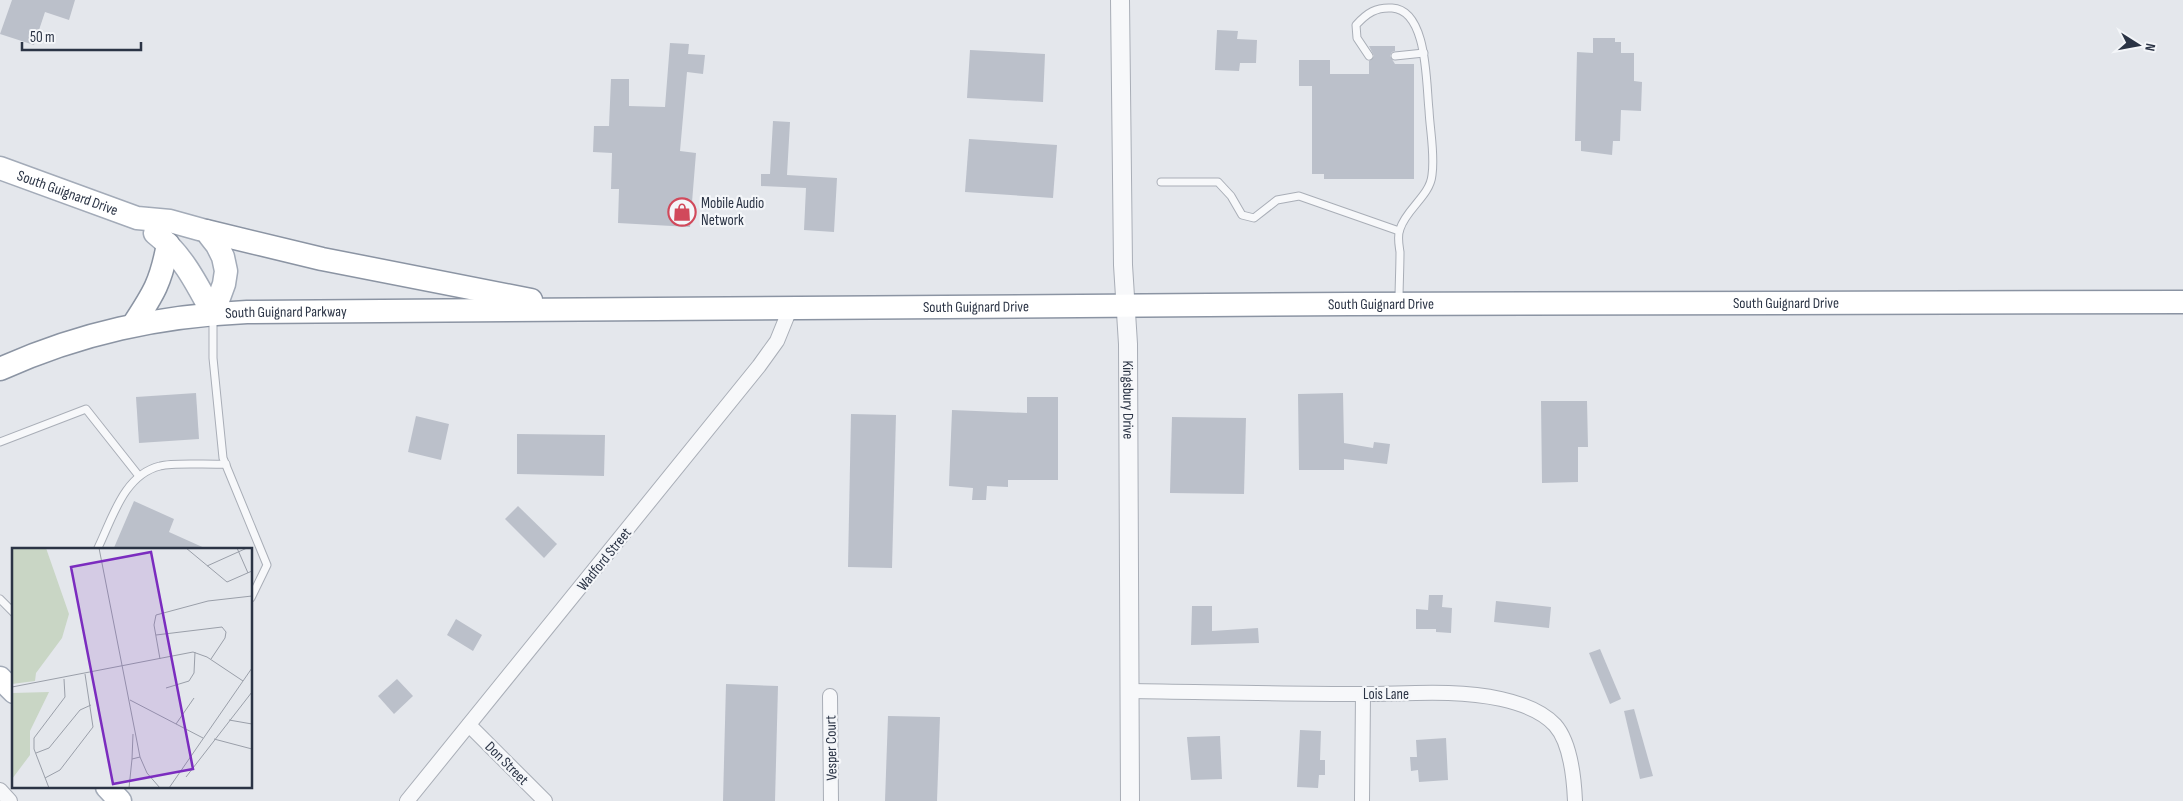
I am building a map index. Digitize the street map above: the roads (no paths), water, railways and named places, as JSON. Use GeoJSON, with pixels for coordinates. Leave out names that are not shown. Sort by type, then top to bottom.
{"type":"FeatureCollection","features":[{"type":"Feature","properties":{"kind":"main road","name":"South Guignard Drive"},"geometry":{"type":"LineString","coordinates":[[0,168],[137,218],[170,220],[206,231],[322,259],[579,310],[1126,305],[2183,302]]}},
{"type":"Feature","properties":{"kind":"main road","name":"South Guignard Drive"},"geometry":{"type":"LineString","coordinates":[[137,218],[168,244],[185,264],[213,314]]}},
{"type":"Feature","properties":{"kind":"main road"},"geometry":{"type":"LineString","coordinates":[[206,231],[217,245],[226,271],[224,284],[213,314]]}},
{"type":"Feature","properties":{"kind":"main road"},"geometry":{"type":"LineString","coordinates":[[133,325],[158,286],[168,244]]}},
{"type":"Feature","properties":{"kind":"main road","name":"South Guignard Parkway"},"geometry":{"type":"LineString","coordinates":[[0,369],[70,342],[133,325],[213,314],[579,310]]}},
{"type":"Feature","properties":{"kind":"main road"},"geometry":{"type":"LineString","coordinates":[[0,678],[12,690]]}},
{"type":"Feature","properties":{"kind":"street","name":"Kingsbury Drive"},"geometry":{"type":"LineString","coordinates":[[1120,0],[1123,265],[1128,354],[1130,801]]}},
{"type":"Feature","properties":{"kind":"street","name":"Wadford Street"},"geometry":{"type":"LineString","coordinates":[[407,801],[760,366],[777,341],[790,309]]}},
{"type":"Feature","properties":{"kind":"street","name":"Lois Lane"},"geometry":{"type":"LineString","coordinates":[[1130,691],[1472,695],[1501,699],[1524,706],[1542,715],[1555,725],[1562,737],[1569,757],[1576,801]]}},
{"type":"Feature","properties":{"kind":"street"},"geometry":{"type":"LineString","coordinates":[[1362,801],[1363,694]]}},
{"type":"Feature","properties":{"kind":"street","name":"Vesper Court"},"geometry":{"type":"LineString","coordinates":[[830,696],[831,801]]}},
{"type":"Feature","properties":{"kind":"street","name":"Don Street"},"geometry":{"type":"LineString","coordinates":[[469,725],[545,801]]}},
{"type":"Feature","properties":{"kind":"street"},"geometry":{"type":"LineString","coordinates":[[0,790],[10,801]]}},
{"type":"Feature","properties":{"kind":"lane"},"geometry":{"type":"LineString","coordinates":[[1369,56],[1357,38],[1356,25],[1368,12],[1382,7],[1396,8],[1409,16],[1421,36],[1433,158],[1432,176],[1426,190],[1404,218],[1399,232],[1399,304]]}},
{"type":"Feature","properties":{"kind":"lane"},"geometry":{"type":"LineString","coordinates":[[1395,56],[1424,54]]}},
{"type":"Feature","properties":{"kind":"lane"},"geometry":{"type":"LineString","coordinates":[[1161,182],[1218,182],[1231,196],[1242,214],[1254,218],[1277,200],[1299,196],[1399,232]]}},
{"type":"Feature","properties":{"kind":"lane"},"geometry":{"type":"LineString","coordinates":[[213,314],[213,358],[223,458],[267,565],[252,596]]}},
{"type":"Feature","properties":{"kind":"lane"},"geometry":{"type":"LineString","coordinates":[[0,442],[86,409],[139,476]]}},
{"type":"Feature","properties":{"kind":"lane"},"geometry":{"type":"LineString","coordinates":[[98,548],[127,488],[139,476],[160,466],[226,464]]}},
{"type":"Feature","properties":{"kind":"lane"},"geometry":{"type":"LineString","coordinates":[[0,599],[12,611]]}},
{"type":"Feature","properties":{"kind":"place","name":"Mobile Audio Network"},"geometry":{"type":"Point","coordinates":[682,212]}}]}
